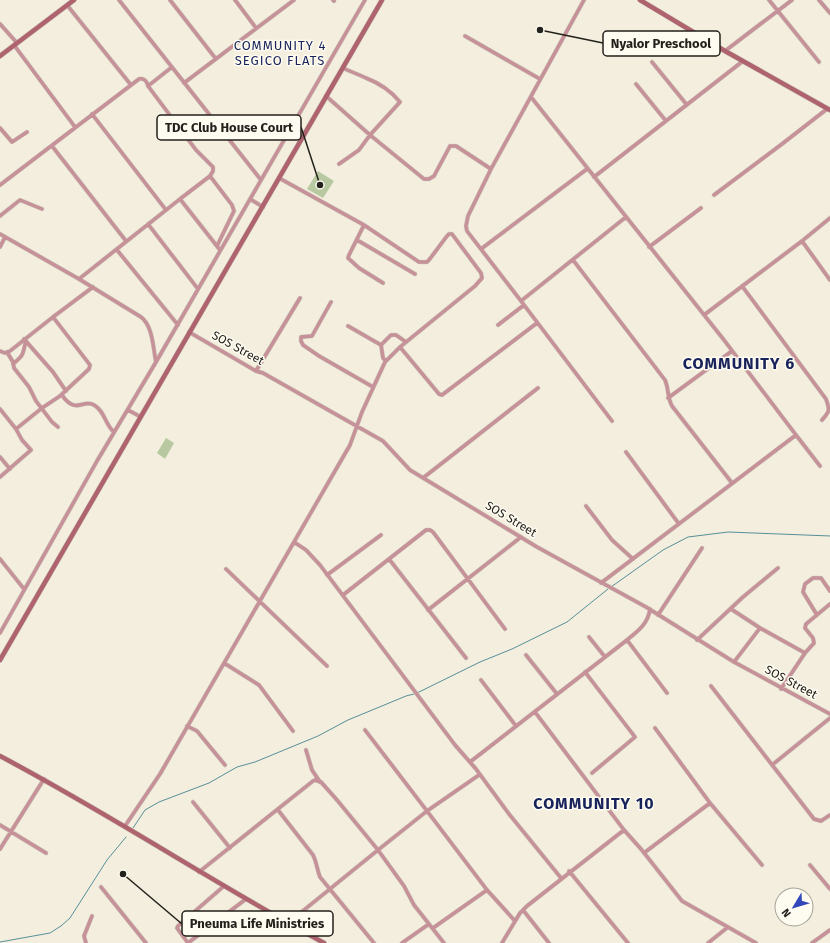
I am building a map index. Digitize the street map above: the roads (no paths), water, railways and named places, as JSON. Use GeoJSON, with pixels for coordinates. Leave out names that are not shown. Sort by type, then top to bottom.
{"type":"FeatureCollection","features":[{"type":"Feature","properties":{"kind":"main road"},"geometry":{"type":"LineString","coordinates":[[0,56],[74,0]]}},
{"type":"Feature","properties":{"kind":"main road"},"geometry":{"type":"LineString","coordinates":[[0,660],[382,0]]}},
{"type":"Feature","properties":{"kind":"main road"},"geometry":{"type":"LineString","coordinates":[[640,0],[725,51],[828,109]]}},
{"type":"Feature","properties":{"kind":"main road"},"geometry":{"type":"LineString","coordinates":[[0,756],[44,779],[199,872],[324,943]]}},
{"type":"Feature","properties":{"kind":"street"},"geometry":{"type":"LineString","coordinates":[[119,0],[261,180]]}},
{"type":"Feature","properties":{"kind":"street"},"geometry":{"type":"LineString","coordinates":[[170,0],[216,59]]}},
{"type":"Feature","properties":{"kind":"street"},"geometry":{"type":"LineString","coordinates":[[235,0],[256,28]]}},
{"type":"Feature","properties":{"kind":"street"},"geometry":{"type":"LineString","coordinates":[[184,83],[294,0]]}},
{"type":"Feature","properties":{"kind":"street"},"geometry":{"type":"LineString","coordinates":[[0,633],[114,432],[178,325],[365,0]]}},
{"type":"Feature","properties":{"kind":"street"},"geometry":{"type":"LineString","coordinates":[[584,0],[492,169],[466,222],[467,231],[612,421]]}},
{"type":"Feature","properties":{"kind":"street"},"geometry":{"type":"LineString","coordinates":[[769,0],[819,62]]}},
{"type":"Feature","properties":{"kind":"street"},"geometry":{"type":"LineString","coordinates":[[725,51],[792,0]]}},
{"type":"Feature","properties":{"kind":"street"},"geometry":{"type":"LineString","coordinates":[[819,0],[828,8],[830,13]]}},
{"type":"Feature","properties":{"kind":"street"},"geometry":{"type":"LineString","coordinates":[[67,5],[131,85]]}},
{"type":"Feature","properties":{"kind":"street"},"geometry":{"type":"LineString","coordinates":[[0,24],[76,127]]}},
{"type":"Feature","properties":{"kind":"street"},"geometry":{"type":"LineString","coordinates":[[465,36],[540,79]]}},
{"type":"Feature","properties":{"kind":"street"},"geometry":{"type":"LineString","coordinates":[[594,177],[743,61]]}},
{"type":"Feature","properties":{"kind":"street"},"geometry":{"type":"LineString","coordinates":[[652,62],[687,105]]}},
{"type":"Feature","properties":{"kind":"street"},"geometry":{"type":"LineString","coordinates":[[148,86],[172,67]]}},
{"type":"Feature","properties":{"kind":"street"},"geometry":{"type":"LineString","coordinates":[[339,164],[359,150],[370,135],[400,102],[379,84],[343,68]]}},
{"type":"Feature","properties":{"kind":"street"},"geometry":{"type":"LineString","coordinates":[[0,185],[131,85],[141,79],[146,80],[148,86],[196,150],[213,167],[213,173],[79,279]]}},
{"type":"Feature","properties":{"kind":"street"},"geometry":{"type":"LineString","coordinates":[[636,84],[666,121]]}},
{"type":"Feature","properties":{"kind":"street"},"geometry":{"type":"LineString","coordinates":[[326,96],[370,135],[426,179],[431,179],[434,176],[450,146],[453,145],[492,169]]}},
{"type":"Feature","properties":{"kind":"street"},"geometry":{"type":"LineString","coordinates":[[531,98],[704,315],[820,466]]}},
{"type":"Feature","properties":{"kind":"street"},"geometry":{"type":"LineString","coordinates":[[714,195],[828,109]]}},
{"type":"Feature","properties":{"kind":"street"},"geometry":{"type":"LineString","coordinates":[[92,114],[166,210]]}},
{"type":"Feature","properties":{"kind":"street"},"geometry":{"type":"LineString","coordinates":[[0,128],[12,142],[27,132]]}},
{"type":"Feature","properties":{"kind":"street"},"geometry":{"type":"LineString","coordinates":[[52,146],[126,241]]}},
{"type":"Feature","properties":{"kind":"street"},"geometry":{"type":"LineString","coordinates":[[481,250],[587,168]]}},
{"type":"Feature","properties":{"kind":"street"},"geometry":{"type":"LineString","coordinates":[[210,176],[232,205],[234,211],[217,246]]}},
{"type":"Feature","properties":{"kind":"street"},"geometry":{"type":"LineString","coordinates":[[124,826],[160,774],[350,445],[358,427],[362,412],[386,361],[400,347],[475,286],[482,275],[451,234],[447,236],[427,262],[419,262],[364,226],[279,178]]}},
{"type":"Feature","properties":{"kind":"street"},"geometry":{"type":"LineString","coordinates":[[180,199],[220,250]]}},
{"type":"Feature","properties":{"kind":"street"},"geometry":{"type":"LineString","coordinates":[[250,199],[263,207]]}},
{"type":"Feature","properties":{"kind":"street"},"geometry":{"type":"LineString","coordinates":[[0,216],[20,200],[42,209]]}},
{"type":"Feature","properties":{"kind":"street"},"geometry":{"type":"LineString","coordinates":[[649,247],[701,208]]}},
{"type":"Feature","properties":{"kind":"street"},"geometry":{"type":"LineString","coordinates":[[498,325],[522,303],[626,217]]}},
{"type":"Feature","properties":{"kind":"street"},"geometry":{"type":"LineString","coordinates":[[704,315],[802,242],[830,218]]}},
{"type":"Feature","properties":{"kind":"street"},"geometry":{"type":"LineString","coordinates":[[148,224],[198,289]]}},
{"type":"Feature","properties":{"kind":"street"},"geometry":{"type":"LineString","coordinates":[[364,226],[349,255],[349,260],[383,283]]}},
{"type":"Feature","properties":{"kind":"street"},"geometry":{"type":"LineString","coordinates":[[0,234],[93,287],[143,319],[149,330],[156,362]]}},
{"type":"Feature","properties":{"kind":"street"},"geometry":{"type":"LineString","coordinates":[[0,247],[5,237]]}},
{"type":"Feature","properties":{"kind":"street"},"geometry":{"type":"LineString","coordinates":[[357,240],[415,274]]}},
{"type":"Feature","properties":{"kind":"street"},"geometry":{"type":"LineString","coordinates":[[802,242],[830,280]]}},
{"type":"Feature","properties":{"kind":"street"},"geometry":{"type":"LineString","coordinates":[[117,250],[178,325]]}},
{"type":"Feature","properties":{"kind":"street"},"geometry":{"type":"LineString","coordinates":[[573,260],[665,380],[668,398],[675,410],[732,483]]}},
{"type":"Feature","properties":{"kind":"street"},"geometry":{"type":"LineString","coordinates":[[742,286],[826,399],[830,406],[829,412],[822,420]]}},
{"type":"Feature","properties":{"kind":"street"},"geometry":{"type":"LineString","coordinates":[[0,351],[7,352],[25,340],[93,287]]}},
{"type":"Feature","properties":{"kind":"street"},"geometry":{"type":"LineString","coordinates":[[256,371],[300,298]]}},
{"type":"Feature","properties":{"kind":"street"},"geometry":{"type":"LineString","coordinates":[[331,302],[312,336],[301,337],[300,341],[319,356],[373,387]]}},
{"type":"Feature","properties":{"kind":"street"},"geometry":{"type":"LineString","coordinates":[[16,429],[42,408],[62,395],[89,369],[90,365],[53,317]]}},
{"type":"Feature","properties":{"kind":"street"},"geometry":{"type":"LineString","coordinates":[[400,347],[439,394],[442,395],[538,323]]}},
{"type":"Feature","properties":{"kind":"street"},"geometry":{"type":"LineString","coordinates":[[348,326],[381,345]]}},
{"type":"Feature","properties":{"kind":"street","name":"SOS Street"},"geometry":{"type":"LineString","coordinates":[[190,332],[256,371],[263,373],[387,444],[403,464],[423,478],[521,537],[650,609],[697,640],[781,689],[829,713]]}},
{"type":"Feature","properties":{"kind":"street"},"geometry":{"type":"LineString","coordinates":[[381,345],[391,335],[396,335],[406,342]]}},
{"type":"Feature","properties":{"kind":"street"},"geometry":{"type":"LineString","coordinates":[[13,364],[22,356],[25,340]]}},
{"type":"Feature","properties":{"kind":"street"},"geometry":{"type":"LineString","coordinates":[[25,340],[53,372],[66,391]]}},
{"type":"Feature","properties":{"kind":"street"},"geometry":{"type":"LineString","coordinates":[[381,345],[383,358],[386,361]]}},
{"type":"Feature","properties":{"kind":"street"},"geometry":{"type":"LineString","coordinates":[[668,398],[732,351]]}},
{"type":"Feature","properties":{"kind":"street"},"geometry":{"type":"LineString","coordinates":[[7,352],[15,369],[27,384],[35,399],[52,422],[58,427]]}},
{"type":"Feature","properties":{"kind":"street"},"geometry":{"type":"LineString","coordinates":[[423,478],[538,388]]}},
{"type":"Feature","properties":{"kind":"street"},"geometry":{"type":"LineString","coordinates":[[62,395],[71,405],[76,406],[84,403],[91,403],[96,406],[101,411],[109,428],[114,432]]}},
{"type":"Feature","properties":{"kind":"street"},"geometry":{"type":"LineString","coordinates":[[0,409],[31,450],[0,476]]}},
{"type":"Feature","properties":{"kind":"street"},"geometry":{"type":"LineString","coordinates":[[128,410],[141,417]]}},
{"type":"Feature","properties":{"kind":"street"},"geometry":{"type":"LineString","coordinates":[[601,583],[796,434]]}},
{"type":"Feature","properties":{"kind":"street"},"geometry":{"type":"LineString","coordinates":[[626,452],[679,524]]}},
{"type":"Feature","properties":{"kind":"street"},"geometry":{"type":"LineString","coordinates":[[0,456],[10,468]]}},
{"type":"Feature","properties":{"kind":"street"},"geometry":{"type":"LineString","coordinates":[[586,506],[612,540],[633,559]]}},
{"type":"Feature","properties":{"kind":"street"},"geometry":{"type":"LineString","coordinates":[[342,595],[426,530],[430,530],[505,629]]}},
{"type":"Feature","properties":{"kind":"street"},"geometry":{"type":"LineString","coordinates":[[327,575],[381,534]]}},
{"type":"Feature","properties":{"kind":"street"},"geometry":{"type":"LineString","coordinates":[[428,610],[521,537]]}},
{"type":"Feature","properties":{"kind":"street"},"geometry":{"type":"LineString","coordinates":[[294,542],[306,550],[327,575],[455,745],[561,878]]}},
{"type":"Feature","properties":{"kind":"street"},"geometry":{"type":"LineString","coordinates":[[658,615],[702,548]]}},
{"type":"Feature","properties":{"kind":"street"},"geometry":{"type":"LineString","coordinates":[[0,559],[24,589]]}},
{"type":"Feature","properties":{"kind":"street"},"geometry":{"type":"LineString","coordinates":[[389,559],[466,658]]}},
{"type":"Feature","properties":{"kind":"street"},"geometry":{"type":"LineString","coordinates":[[697,640],[743,597],[778,568]]}},
{"type":"Feature","properties":{"kind":"street"},"geometry":{"type":"LineString","coordinates":[[226,569],[327,666]]}},
{"type":"Feature","properties":{"kind":"street"},"geometry":{"type":"LineString","coordinates":[[817,615],[803,592],[805,584],[813,578],[821,578],[830,591]]}},
{"type":"Feature","properties":{"kind":"street"},"geometry":{"type":"LineString","coordinates":[[781,689],[805,653],[814,643],[814,640],[805,628],[806,626],[830,604]]}},
{"type":"Feature","properties":{"kind":"street"},"geometry":{"type":"LineString","coordinates":[[470,762],[627,640],[646,623],[649,617],[650,609]]}},
{"type":"Feature","properties":{"kind":"street"},"geometry":{"type":"LineString","coordinates":[[730,609],[760,628],[805,653]]}},
{"type":"Feature","properties":{"kind":"street"},"geometry":{"type":"LineString","coordinates":[[734,662],[760,628]]}},
{"type":"Feature","properties":{"kind":"street"},"geometry":{"type":"LineString","coordinates":[[589,637],[605,657]]}},
{"type":"Feature","properties":{"kind":"street"},"geometry":{"type":"LineString","coordinates":[[627,640],[667,693]]}},
{"type":"Feature","properties":{"kind":"street"},"geometry":{"type":"LineString","coordinates":[[526,655],[557,694]]}},
{"type":"Feature","properties":{"kind":"street"},"geometry":{"type":"LineString","coordinates":[[224,663],[259,685],[293,731]]}},
{"type":"Feature","properties":{"kind":"street"},"geometry":{"type":"LineString","coordinates":[[585,672],[635,737],[592,773]]}},
{"type":"Feature","properties":{"kind":"street"},"geometry":{"type":"LineString","coordinates":[[481,680],[516,726]]}},
{"type":"Feature","properties":{"kind":"street"},"geometry":{"type":"LineString","coordinates":[[711,686],[814,819],[821,821],[830,815]]}},
{"type":"Feature","properties":{"kind":"street"},"geometry":{"type":"LineString","coordinates":[[534,712],[624,830],[682,901],[756,943]]}},
{"type":"Feature","properties":{"kind":"street"},"geometry":{"type":"LineString","coordinates":[[772,765],[830,718]]}},
{"type":"Feature","properties":{"kind":"street"},"geometry":{"type":"LineString","coordinates":[[188,726],[197,731],[225,765]]}},
{"type":"Feature","properties":{"kind":"street"},"geometry":{"type":"LineString","coordinates":[[655,728],[710,803],[762,865]]}},
{"type":"Feature","properties":{"kind":"street"},"geometry":{"type":"LineString","coordinates":[[365,730],[487,890],[515,921]]}},
{"type":"Feature","properties":{"kind":"street"},"geometry":{"type":"LineString","coordinates":[[306,750],[312,770],[378,850],[404,886],[414,905],[444,943]]}},
{"type":"Feature","properties":{"kind":"street"},"geometry":{"type":"LineString","coordinates":[[288,923],[427,811],[479,775]]}},
{"type":"Feature","properties":{"kind":"street"},"geometry":{"type":"LineString","coordinates":[[0,849],[44,779]]}},
{"type":"Feature","properties":{"kind":"street"},"geometry":{"type":"LineString","coordinates":[[199,872],[313,781],[315,780],[321,782]]}},
{"type":"Feature","properties":{"kind":"street"},"geometry":{"type":"LineString","coordinates":[[193,802],[230,848]]}},
{"type":"Feature","properties":{"kind":"street"},"geometry":{"type":"LineString","coordinates":[[644,853],[710,803]]}},
{"type":"Feature","properties":{"kind":"street"},"geometry":{"type":"LineString","coordinates":[[278,810],[317,862],[317,871],[320,877],[374,943]]}},
{"type":"Feature","properties":{"kind":"street"},"geometry":{"type":"LineString","coordinates":[[0,825],[46,853]]}},
{"type":"Feature","properties":{"kind":"street"},"geometry":{"type":"LineString","coordinates":[[502,943],[523,910],[561,878],[624,830]]}},
{"type":"Feature","properties":{"kind":"street"},"geometry":{"type":"LineString","coordinates":[[810,864],[830,889]]}},
{"type":"Feature","properties":{"kind":"street"},"geometry":{"type":"LineString","coordinates":[[570,872],[628,943]]}},
{"type":"Feature","properties":{"kind":"street"},"geometry":{"type":"LineString","coordinates":[[224,886],[178,926],[177,928],[188,943],[246,899]]}},
{"type":"Feature","properties":{"kind":"street"},"geometry":{"type":"LineString","coordinates":[[101,887],[146,943]]}},
{"type":"Feature","properties":{"kind":"street"},"geometry":{"type":"LineString","coordinates":[[433,928],[487,890]]}},
{"type":"Feature","properties":{"kind":"street"},"geometry":{"type":"LineString","coordinates":[[523,910],[549,943]]}},
{"type":"Feature","properties":{"kind":"street"},"geometry":{"type":"LineString","coordinates":[[86,943],[84,936],[92,916]]}},
{"type":"Feature","properties":{"kind":"street"},"geometry":{"type":"LineString","coordinates":[[402,943],[429,924]]}},
{"type":"Feature","properties":{"kind":"street"},"geometry":{"type":"LineString","coordinates":[[708,943],[728,927]]}},
{"type":"Feature","properties":{"kind":"street"},"geometry":{"type":"LineString","coordinates":[[812,943],[830,930]]}},
{"type":"Feature","properties":{"kind":"waterway"},"geometry":{"type":"LineString","coordinates":[[611,587],[663,550],[688,537],[728,532],[830,536]]}},
{"type":"Feature","properties":{"kind":"waterway"},"geometry":{"type":"LineString","coordinates":[[417,693],[567,622],[608,589]]}},
{"type":"Feature","properties":{"kind":"waterway"},"geometry":{"type":"LineString","coordinates":[[133,828],[145,810],[159,802],[209,783],[237,767],[255,762],[318,736],[348,720],[414,694]]}},
{"type":"Feature","properties":{"kind":"waterway"},"geometry":{"type":"LineString","coordinates":[[0,942],[50,933],[61,926],[70,918],[107,860],[126,837]]}},
{"type":"Feature","properties":{"kind":"place","name":"Nyalor Preschool"},"geometry":{"type":"Point","coordinates":[540,30]}},
{"type":"Feature","properties":{"kind":"place","name":"TDC Club House Court"},"geometry":{"type":"Point","coordinates":[320,185]}},
{"type":"Feature","properties":{"kind":"place","name":"Pneuma Life Ministries"},"geometry":{"type":"Point","coordinates":[123,874]}},
{"type":"Feature","properties":{"kind":"district","name":"COMMUNITY 4 SEGICO FLATS"},"geometry":{"type":"Point","coordinates":[280,52]}},
{"type":"Feature","properties":{"kind":"district","name":"COMMUNITY 6"},"geometry":{"type":"Point","coordinates":[739,363]}},
{"type":"Feature","properties":{"kind":"district","name":"COMMUNITY 10"},"geometry":{"type":"Point","coordinates":[594,803]}}]}
